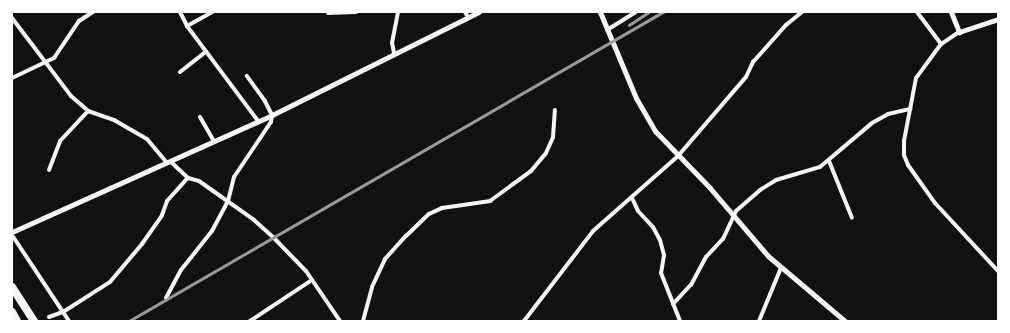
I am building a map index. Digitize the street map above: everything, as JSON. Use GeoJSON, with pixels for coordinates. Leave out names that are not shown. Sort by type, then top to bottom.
{"type":"FeatureCollection","features":[{"type":"Feature","properties":{"kind":"highway"},"geometry":{"type":"LineString","coordinates":[[12,287],[34,321]]}},
{"type":"Feature","properties":{"kind":"highway"},"geometry":{"type":"LineString","coordinates":[[12,312],[17,321]]}},
{"type":"Feature","properties":{"kind":"street"},"geometry":{"type":"LineString","coordinates":[[12,78],[54,58],[78,21],[92,12]]}},
{"type":"Feature","properties":{"kind":"street"},"geometry":{"type":"LineString","coordinates":[[180,12],[187,26],[258,121]]}},
{"type":"Feature","properties":{"kind":"street"},"geometry":{"type":"LineString","coordinates":[[187,26],[212,12]]}},
{"type":"Feature","properties":{"kind":"street"},"geometry":{"type":"LineString","coordinates":[[328,13],[356,12]]}},
{"type":"Feature","properties":{"kind":"street"},"geometry":{"type":"LineString","coordinates":[[394,53],[392,43],[398,12]]}},
{"type":"Feature","properties":{"kind":"street"},"geometry":{"type":"LineString","coordinates":[[465,12],[468,18]]}},
{"type":"Feature","properties":{"kind":"street"},"geometry":{"type":"LineString","coordinates":[[12,232],[272,115],[479,12]]}},
{"type":"Feature","properties":{"kind":"street"},"geometry":{"type":"LineString","coordinates":[[600,12],[643,112],[656,132],[781,268],[845,321]]}},
{"type":"Feature","properties":{"kind":"street"},"geometry":{"type":"LineString","coordinates":[[607,30],[636,12]]}},
{"type":"Feature","properties":{"kind":"street"},"geometry":{"type":"LineString","coordinates":[[524,321],[593,231],[678,156],[746,78],[753,62],[786,25],[802,12]]}},
{"type":"Feature","properties":{"kind":"street"},"geometry":{"type":"LineString","coordinates":[[918,12],[941,44]]}},
{"type":"Feature","properties":{"kind":"street"},"geometry":{"type":"LineString","coordinates":[[951,12],[959,32]]}},
{"type":"Feature","properties":{"kind":"street"},"geometry":{"type":"LineString","coordinates":[[12,18],[44,64],[71,96],[88,111],[114,120],[147,139],[169,162],[188,178],[199,181],[228,201],[273,237],[312,280],[340,321]]}},
{"type":"Feature","properties":{"kind":"street"},"geometry":{"type":"LineString","coordinates":[[998,19],[959,32],[941,44],[916,78],[904,141],[908,165],[935,203],[998,271]]}},
{"type":"Feature","properties":{"kind":"street"},"geometry":{"type":"LineString","coordinates":[[180,72],[206,52]]}},
{"type":"Feature","properties":{"kind":"street"},"geometry":{"type":"LineString","coordinates":[[166,298],[181,270],[212,231],[228,201],[234,176],[271,122],[272,115],[247,76]]}},
{"type":"Feature","properties":{"kind":"street"},"geometry":{"type":"LineString","coordinates":[[673,304],[691,285],[706,257],[723,239],[736,210],[776,180],[820,167],[829,161],[872,123],[888,114],[910,109]]}},
{"type":"Feature","properties":{"kind":"street"},"geometry":{"type":"LineString","coordinates":[[363,321],[372,287],[386,259],[406,236],[430,214],[442,208],[490,201],[531,170],[546,153],[553,137],[555,110]]}},
{"type":"Feature","properties":{"kind":"street"},"geometry":{"type":"LineString","coordinates":[[49,170],[60,141],[88,111]]}},
{"type":"Feature","properties":{"kind":"street"},"geometry":{"type":"LineString","coordinates":[[200,117],[214,141]]}},
{"type":"Feature","properties":{"kind":"street"},"geometry":{"type":"LineString","coordinates":[[829,161],[852,218]]}},
{"type":"Feature","properties":{"kind":"street"},"geometry":{"type":"LineString","coordinates":[[49,316],[63,312],[110,282],[142,244],[162,216],[167,201],[188,178]]}},
{"type":"Feature","properties":{"kind":"street"},"geometry":{"type":"LineString","coordinates":[[632,198],[638,211],[653,227],[660,240],[664,256],[661,273],[680,321]]}},
{"type":"Feature","properties":{"kind":"street"},"geometry":{"type":"LineString","coordinates":[[12,235],[69,321]]}},
{"type":"Feature","properties":{"kind":"street"},"geometry":{"type":"LineString","coordinates":[[759,321],[781,268]]}},
{"type":"Feature","properties":{"kind":"street"},"geometry":{"type":"LineString","coordinates":[[250,321],[312,280]]}},
{"type":"Feature","properties":{"kind":"railway"},"geometry":{"type":"LineString","coordinates":[[629,25],[649,12]]}},
{"type":"Feature","properties":{"kind":"railway"},"geometry":{"type":"LineString","coordinates":[[129,321],[663,12]]}}]}
